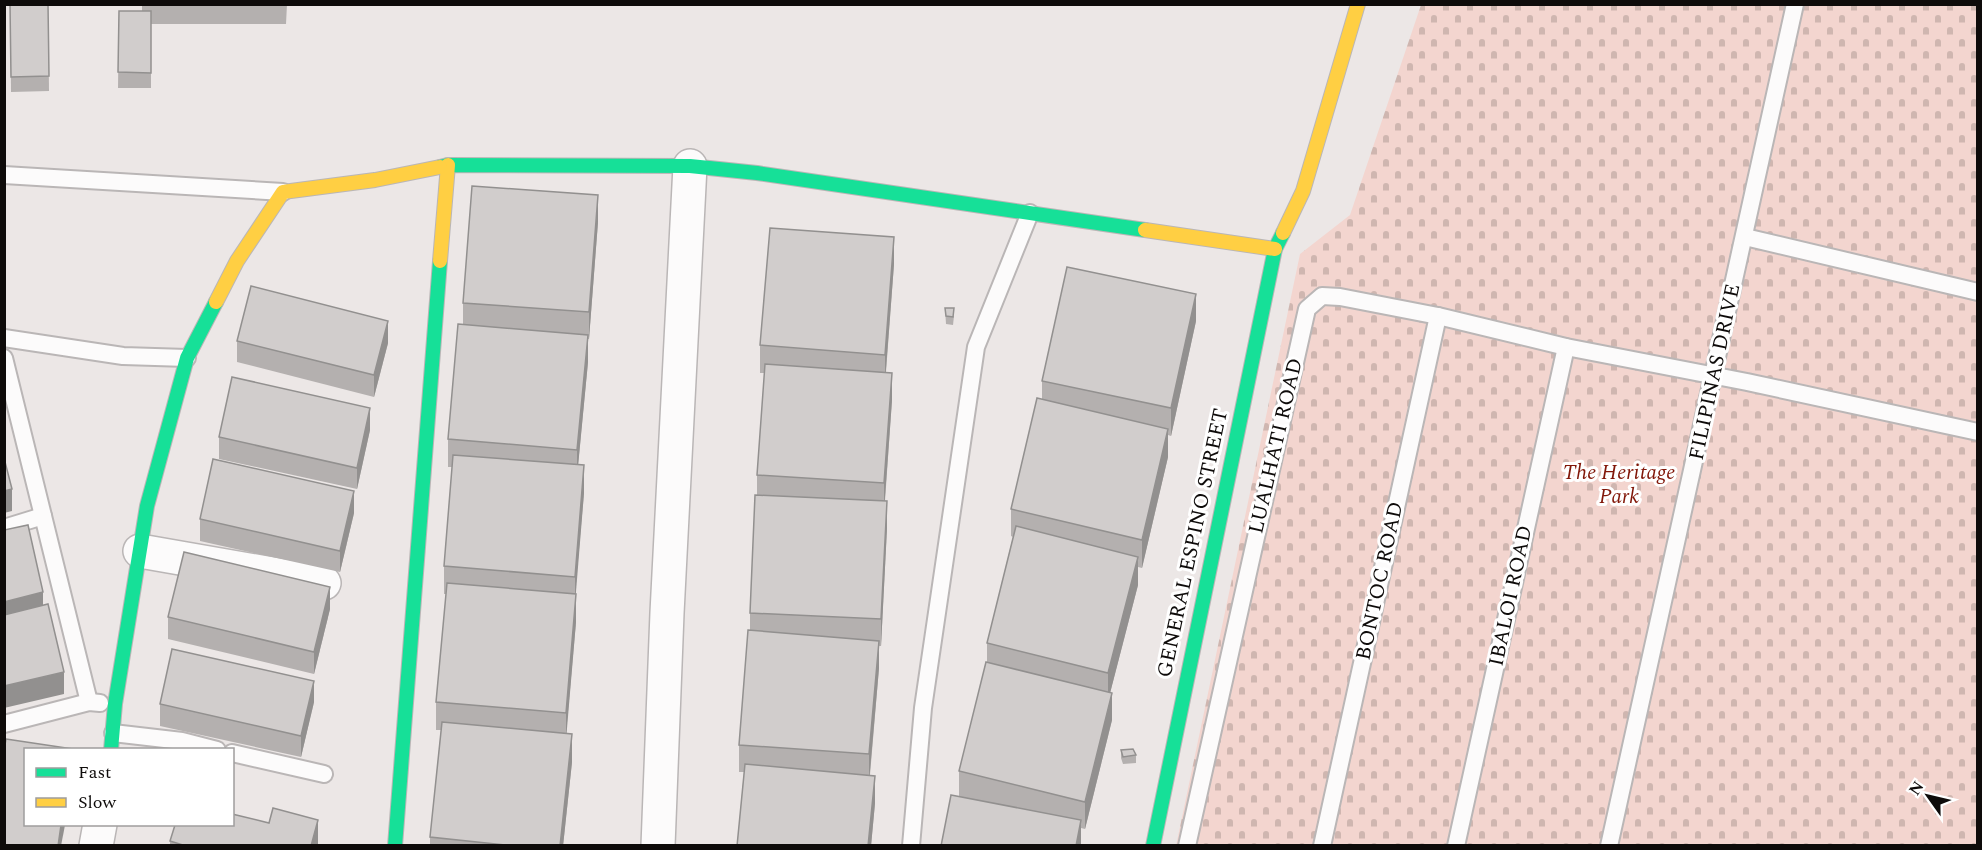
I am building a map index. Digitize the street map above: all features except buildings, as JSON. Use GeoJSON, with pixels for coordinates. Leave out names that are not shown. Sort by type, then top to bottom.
{"type":"FeatureCollection","features":[{"type":"Feature","properties":{"kind":"street","name":"GENERAL ESPINO STREET"},"geometry":{"type":"LineString","coordinates":[[1153,846],[1275,249],[1303,191],[1358,4]]}},
{"type":"Feature","properties":{"kind":"street"},"geometry":{"type":"LineString","coordinates":[[112,741],[115,704],[147,506],[187,358],[237,261],[283,192],[375,180],[448,165],[690,166],[757,173],[1275,249]]}},
{"type":"Feature","properties":{"kind":"street"},"geometry":{"type":"LineString","coordinates":[[395,846],[448,165]]}},
{"type":"Feature","properties":{"kind":"street"},"geometry":{"type":"LineString","coordinates":[[658,846],[667,614],[690,166]]}},
{"type":"Feature","properties":{"kind":"street"},"geometry":{"type":"LineString","coordinates":[[140,551],[324,583]]}},
{"type":"Feature","properties":{"kind":"street"},"geometry":{"type":"LineString","coordinates":[[96,846],[100,826]]}},
{"type":"Feature","properties":{"kind":"lane","name":"FILIPINAS DRIVE"},"geometry":{"type":"LineString","coordinates":[[1610,846],[1795,4]]}},
{"type":"Feature","properties":{"kind":"lane"},"geometry":{"type":"LineString","coordinates":[[4,175],[283,192]]}},
{"type":"Feature","properties":{"kind":"lane"},"geometry":{"type":"LineString","coordinates":[[911,846],[923,708],[976,347],[1030,213]]}},
{"type":"Feature","properties":{"kind":"lane"},"geometry":{"type":"LineString","coordinates":[[1745,237],[1977,292]]}},
{"type":"Feature","properties":{"kind":"lane","name":"LUALHATI ROAD"},"geometry":{"type":"LineString","coordinates":[[1187,846],[1307,309],[1322,296],[1340,297],[1438,316],[1566,347],[1977,432]]}},
{"type":"Feature","properties":{"kind":"lane","name":"BONTOC ROAD"},"geometry":{"type":"LineString","coordinates":[[1322,846],[1438,316]]}},
{"type":"Feature","properties":{"kind":"lane"},"geometry":{"type":"LineString","coordinates":[[4,338],[123,356],[187,358]]}},
{"type":"Feature","properties":{"kind":"lane","name":"IBALOI ROAD"},"geometry":{"type":"LineString","coordinates":[[1456,846],[1566,347]]}},
{"type":"Feature","properties":{"kind":"lane"},"geometry":{"type":"LineString","coordinates":[[4,358],[89,702]]}},
{"type":"Feature","properties":{"kind":"lane"},"geometry":{"type":"LineString","coordinates":[[4,528],[43,516]]}},
{"type":"Feature","properties":{"kind":"lane"},"geometry":{"type":"LineString","coordinates":[[4,724],[89,702],[115,704]]}},
{"type":"Feature","properties":{"kind":"lane"},"geometry":{"type":"LineString","coordinates":[[112,741],[182,741],[209,748]]}},
{"type":"Feature","properties":{"kind":"lane"},"geometry":{"type":"LineString","coordinates":[[234,753],[324,774]]}},
{"type":"Feature","properties":{"kind":"green space","name":"The Heritage Park"},"geometry":{"type":"Polygon","coordinates":[[[1421,5],[1977,5],[1977,845],[1176,846],[1300,254],[1350,215],[1421,5]]]}},
{"type":"Feature","properties":{"kind":"traffic: fast"},"geometry":{"type":"LineString","coordinates":[[440,167],[448,165],[690,166],[757,173],[1145,230]]}},
{"type":"Feature","properties":{"kind":"traffic: fast"},"geometry":{"type":"LineString","coordinates":[[1153,846],[1275,249],[1283,233]]}},
{"type":"Feature","properties":{"kind":"traffic: fast"},"geometry":{"type":"LineString","coordinates":[[395,846],[440,261]]}},
{"type":"Feature","properties":{"kind":"traffic: fast"},"geometry":{"type":"LineString","coordinates":[[111,748],[115,704],[147,506],[187,358],[216,302]]}},
{"type":"Feature","properties":{"kind":"traffic: slow"},"geometry":{"type":"LineString","coordinates":[[1283,233],[1303,191],[1358,4]]}},
{"type":"Feature","properties":{"kind":"traffic: slow"},"geometry":{"type":"LineString","coordinates":[[440,261],[448,165]]}},
{"type":"Feature","properties":{"kind":"traffic: slow"},"geometry":{"type":"LineString","coordinates":[[216,302],[237,261],[283,192],[375,180],[440,167]]}},
{"type":"Feature","properties":{"kind":"traffic: slow"},"geometry":{"type":"LineString","coordinates":[[1145,230],[1275,249]]}}]}
